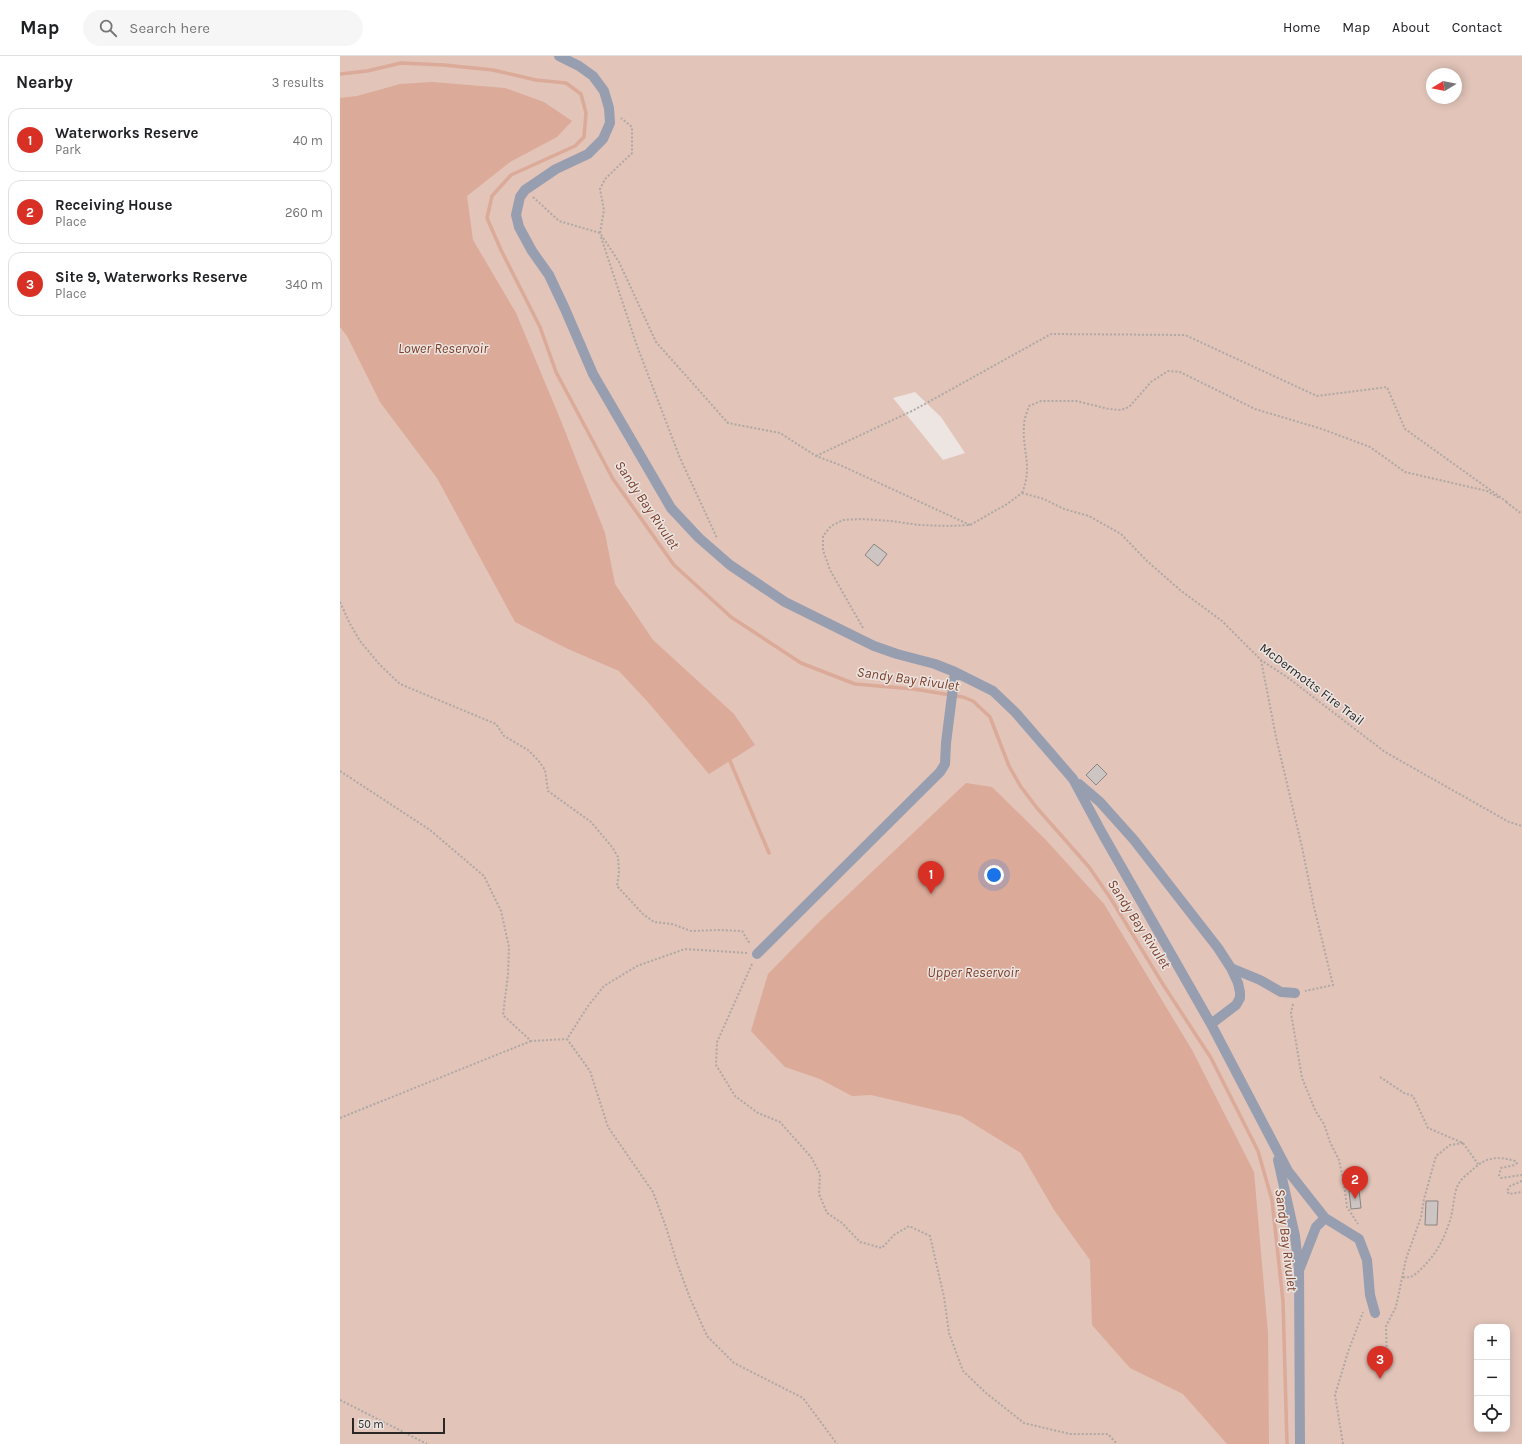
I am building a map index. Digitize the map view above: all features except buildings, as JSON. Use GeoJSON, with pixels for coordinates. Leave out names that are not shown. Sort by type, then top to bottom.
{"type":"FeatureCollection","features":[{"type":"Feature","properties":{"kind":"lane"},"geometry":{"type":"LineString","coordinates":[[559,56],[579,66],[593,76],[604,91],[609,108],[610,123],[603,139],[588,154],[556,169],[525,190],[517,206],[516,215],[520,227],[532,251],[549,275],[566,309],[593,374],[671,508],[699,538],[730,565],[785,602],[874,646],[935,664],[993,691],[1016,713],[1074,779],[1100,802],[1134,840],[1218,948],[1231,968],[1238,983],[1240,998],[1236,1005],[1211,1024]]}},
{"type":"Feature","properties":{"kind":"lane"},"geometry":{"type":"LineString","coordinates":[[757,954],[940,772],[945,764],[946,742],[955,672]]}},
{"type":"Feature","properties":{"kind":"lane"},"geometry":{"type":"LineString","coordinates":[[1074,779],[1106,840],[1211,1024],[1288,1171],[1325,1218],[1359,1240],[1367,1260],[1370,1295],[1375,1313]]}},
{"type":"Feature","properties":{"kind":"lane"},"geometry":{"type":"LineString","coordinates":[[1231,968],[1260,980],[1281,992],[1295,993]]}},
{"type":"Feature","properties":{"kind":"lane"},"geometry":{"type":"LineString","coordinates":[[1275,1148],[1295,1236],[1299,1270],[1300,1444]]}},
{"type":"Feature","properties":{"kind":"lane"},"geometry":{"type":"LineString","coordinates":[[1299,1270],[1316,1227],[1325,1218]]}},
{"type":"Feature","properties":{"kind":"path"},"geometry":{"type":"LineString","coordinates":[[609,108],[632,127],[632,153],[605,180],[600,189],[604,210],[600,233],[637,346],[680,458],[720,543]]}},
{"type":"Feature","properties":{"kind":"path"},"geometry":{"type":"LineString","coordinates":[[525,190],[559,221],[600,233],[619,262],[656,342],[728,423],[780,433],[816,456],[840,465],[970,525]]}},
{"type":"Feature","properties":{"kind":"path"},"geometry":{"type":"LineString","coordinates":[[816,456],[914,410],[1051,334],[1184,335],[1317,396],[1387,387],[1405,429],[1522,514]]}},
{"type":"Feature","properties":{"kind":"path"},"geometry":{"type":"LineString","coordinates":[[874,646],[830,570],[823,550],[823,536],[831,526],[843,520],[877,520],[919,525],[970,525],[1007,504],[1022,493],[1027,482],[1028,462],[1024,442],[1024,423],[1029,406],[1041,400],[1076,401],[1109,409],[1121,410],[1129,407],[1151,382],[1168,371],[1180,372],[1255,409],[1322,429],[1370,447],[1405,472],[1486,491],[1507,502]]}},
{"type":"Feature","properties":{"kind":"path","name":"McDermotts Fire Trail"},"geometry":{"type":"LineString","coordinates":[[1022,493],[1044,499],[1064,510],[1089,516],[1121,534],[1147,562],[1180,590],[1222,621],[1261,660],[1287,677],[1385,752],[1509,822],[1522,826]]}},
{"type":"Feature","properties":{"kind":"path"},"geometry":{"type":"LineString","coordinates":[[340,602],[360,641],[380,665],[400,684],[496,724],[504,736],[528,750],[538,760],[545,770],[548,792],[591,822],[612,847],[618,857],[619,872],[617,886],[643,914],[654,922],[672,924],[691,931],[742,931],[757,954]]}},
{"type":"Feature","properties":{"kind":"path"},"geometry":{"type":"LineString","coordinates":[[1261,660],[1276,737],[1333,985],[1295,993],[1291,1013],[1302,1078],[1316,1112],[1324,1124],[1330,1142],[1339,1160],[1347,1207],[1361,1230]]}},
{"type":"Feature","properties":{"kind":"path"},"geometry":{"type":"LineString","coordinates":[[340,771],[430,830],[484,876],[501,911],[509,947],[508,974],[503,1015],[531,1041]]}},
{"type":"Feature","properties":{"kind":"path"},"geometry":{"type":"LineString","coordinates":[[567,1039],[588,1006],[604,986],[637,966],[685,948],[757,954]]}},
{"type":"Feature","properties":{"kind":"path"},"geometry":{"type":"LineString","coordinates":[[757,954],[717,1042],[716,1065],[735,1096],[758,1113],[780,1122],[800,1143],[811,1157],[820,1174],[819,1194],[828,1213],[842,1223],[860,1242],[882,1248],[894,1235],[909,1226],[930,1236],[944,1297],[949,1333],[963,1371],[986,1392],[1024,1423],[1070,1434],[1108,1434],[1117,1444]]}},
{"type":"Feature","properties":{"kind":"path"},"geometry":{"type":"LineString","coordinates":[[340,1118],[531,1041],[567,1039]]}},
{"type":"Feature","properties":{"kind":"path"},"geometry":{"type":"LineString","coordinates":[[567,1039],[590,1071],[608,1127],[653,1192],[690,1298],[708,1336],[734,1363],[803,1398],[837,1444]]}},
{"type":"Feature","properties":{"kind":"path"},"geometry":{"type":"LineString","coordinates":[[1380,1077],[1404,1093],[1413,1096],[1428,1128],[1463,1143],[1478,1164]]}},
{"type":"Feature","properties":{"kind":"path"},"geometry":{"type":"LineString","coordinates":[[1386,1363],[1386,1326],[1396,1307],[1406,1259],[1421,1217],[1424,1199],[1436,1156],[1450,1145],[1463,1143]]}},
{"type":"Feature","properties":{"kind":"path"},"geometry":{"type":"LineString","coordinates":[[1402,1276],[1411,1277],[1416,1274],[1436,1252],[1449,1224],[1457,1188],[1463,1178],[1478,1164],[1484,1160],[1492,1158],[1507,1158],[1517,1163],[1501,1168],[1499,1175],[1501,1178],[1522,1175]]}},
{"type":"Feature","properties":{"kind":"path"},"geometry":{"type":"LineString","coordinates":[[1522,1181],[1510,1186],[1507,1191],[1509,1194],[1522,1192]]}},
{"type":"Feature","properties":{"kind":"path"},"geometry":{"type":"LineString","coordinates":[[1343,1444],[1335,1395],[1348,1352],[1370,1295]]}},
{"type":"Feature","properties":{"kind":"path"},"geometry":{"type":"LineString","coordinates":[[340,1400],[427,1444]]}},
{"type":"Feature","properties":{"kind":"shaded area"},"geometry":{"type":"Polygon","coordinates":[[[340,56],[1522,56],[1522,1444],[340,1444],[340,56]],[[915,392],[893,398],[943,460],[965,453],[941,417],[915,392]]]}},
{"type":"Feature","properties":{"kind":"water","name":"Lower Reservoir"},"geometry":{"type":"Polygon","coordinates":[[[432,82],[505,88],[544,102],[572,121],[557,137],[510,162],[467,196],[473,240],[516,313],[561,421],[605,533],[615,584],[653,640],[734,714],[755,745],[709,774],[647,701],[619,671],[568,649],[515,622],[437,478],[380,402],[347,336],[340,327],[340,98],[357,96],[400,84],[432,82]]]}},
{"type":"Feature","properties":{"kind":"water","name":"Upper Reservoir"},"geometry":{"type":"Polygon","coordinates":[[[966,783],[992,787],[1045,839],[1104,904],[1192,1050],[1254,1172],[1268,1333],[1269,1444],[1227,1444],[1183,1394],[1130,1368],[1092,1325],[1090,1260],[1054,1210],[1021,1153],[961,1116],[871,1095],[852,1096],[820,1079],[785,1067],[751,1031],[768,974],[820,921],[966,783]]]}},
{"type":"Feature","properties":{"kind":"waterway","name":"Sandy Bay Rivulet"},"geometry":{"type":"LineString","coordinates":[[340,74],[367,71],[401,63],[444,65],[493,70],[536,80],[566,83],[581,94],[586,113],[584,137],[575,146],[511,175],[492,196],[487,218],[501,250],[540,327],[556,372],[613,479],[674,565],[731,617],[801,663],[855,684],[914,689],[963,697],[973,701],[990,717],[1009,766],[1021,787],[1037,808],[1089,867],[1111,899],[1164,986],[1211,1058],[1258,1151],[1272,1200],[1283,1301],[1287,1444]]}},
{"type":"Feature","properties":{"kind":"waterway"},"geometry":{"type":"LineString","coordinates":[[730,761],[769,853]]}},
{"type":"Feature","properties":{"kind":"place","name":"Waterworks Reserve"},"geometry":{"type":"Point","coordinates":[931,894]}},
{"type":"Feature","properties":{"kind":"place","name":"Receiving House"},"geometry":{"type":"Point","coordinates":[1355,1199]}},
{"type":"Feature","properties":{"kind":"place","name":"Site 9, Waterworks Reserve"},"geometry":{"type":"Point","coordinates":[1380,1379]}}]}
